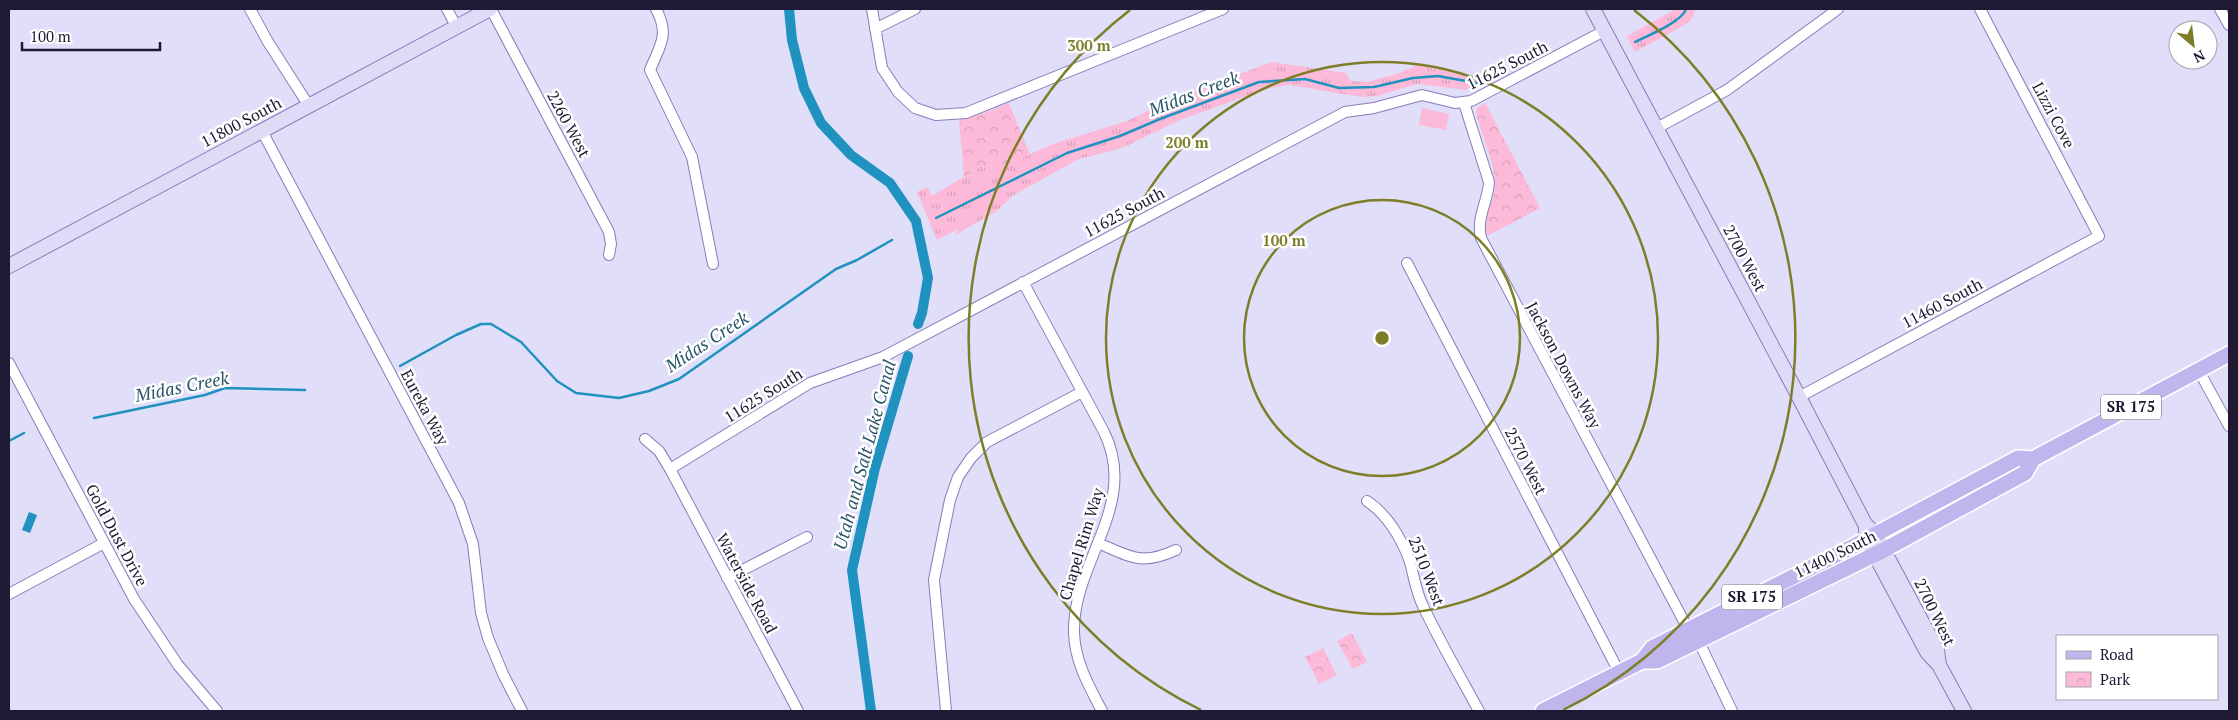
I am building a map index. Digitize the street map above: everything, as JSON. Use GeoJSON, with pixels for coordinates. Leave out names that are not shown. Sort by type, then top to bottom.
{"type":"FeatureCollection","features":[{"type":"Feature","properties":{"kind":"main road","name":"11800 South"},"geometry":{"type":"LineString","coordinates":[[9,266],[491,9]]}},
{"type":"Feature","properties":{"kind":"main road","name":"2700 West"},"geometry":{"type":"LineString","coordinates":[[1593,9],[1880,552],[1927,652],[1939,665],[1964,711]]}},
{"type":"Feature","properties":{"kind":"main road","name":"11400 South"},"geometry":{"type":"LineString","coordinates":[[1642,661],[1652,648],[1869,532],[2018,458],[2033,459],[2229,354]]}},
{"type":"Feature","properties":{"kind":"main road","name":"11400 South"},"geometry":{"type":"LineString","coordinates":[[1543,711],[1642,661],[1657,661],[1698,642],[1880,552],[2025,473],[2033,459]]}},
{"type":"Feature","properties":{"kind":"street"},"geometry":{"type":"LineString","coordinates":[[250,9],[268,42],[309,106]]}},
{"type":"Feature","properties":{"kind":"street"},"geometry":{"type":"LineString","coordinates":[[447,9],[456,26]]}},
{"type":"Feature","properties":{"kind":"street","name":"2260 West"},"geometry":{"type":"LineString","coordinates":[[491,9],[609,232],[611,244],[609,255]]}},
{"type":"Feature","properties":{"kind":"street"},"geometry":{"type":"LineString","coordinates":[[656,9],[663,22],[664,38],[650,70],[692,157],[713,264]]}},
{"type":"Feature","properties":{"kind":"street"},"geometry":{"type":"LineString","coordinates":[[872,9],[882,68],[898,92],[915,108],[936,115],[966,113],[1042,84],[1223,9]]}},
{"type":"Feature","properties":{"kind":"street"},"geometry":{"type":"LineString","coordinates":[[875,29],[915,9]]}},
{"type":"Feature","properties":{"kind":"street"},"geometry":{"type":"LineString","coordinates":[[1657,128],[1727,90],[1838,9]]}},
{"type":"Feature","properties":{"kind":"street","name":"Lizzi Cove"},"geometry":{"type":"LineString","coordinates":[[1980,9],[2099,236]]}},
{"type":"Feature","properties":{"kind":"street"},"geometry":{"type":"LineString","coordinates":[[2220,9],[2229,25]]}},
{"type":"Feature","properties":{"kind":"street","name":"11625 South"},"geometry":{"type":"LineString","coordinates":[[670,469],[810,383],[824,376],[873,362],[1345,112],[1374,108],[1422,95],[1455,103],[1464,103],[1549,61],[1604,31]]}},
{"type":"Feature","properties":{"kind":"street","name":"Jackson Downs Way"},"geometry":{"type":"LineString","coordinates":[[1464,103],[1489,182],[1479,221],[1481,238],[1688,629]]}},
{"type":"Feature","properties":{"kind":"street","name":"Eureka Way"},"geometry":{"type":"LineString","coordinates":[[262,131],[459,503],[473,544],[482,613],[488,638],[503,674],[522,711]]}},
{"type":"Feature","properties":{"kind":"street","name":"11460 South"},"geometry":{"type":"LineString","coordinates":[[1799,397],[2099,236]]}},
{"type":"Feature","properties":{"kind":"street","name":"2570 West"},"geometry":{"type":"LineString","coordinates":[[1406,263],[1619,672]]}},
{"type":"Feature","properties":{"kind":"street","name":"Chapel Rim Way"},"geometry":{"type":"LineString","coordinates":[[1023,282],[1108,440],[1115,466],[1114,494],[1078,600],[1074,632],[1079,663],[1102,711]]}},
{"type":"Feature","properties":{"kind":"street","name":"Gold Dust Drive"},"geometry":{"type":"LineString","coordinates":[[9,362],[134,598],[155,633],[217,711]]}},
{"type":"Feature","properties":{"kind":"street"},"geometry":{"type":"LineString","coordinates":[[2199,370],[2229,426]]}},
{"type":"Feature","properties":{"kind":"street"},"geometry":{"type":"LineString","coordinates":[[946,711],[934,580],[950,500],[958,477],[971,458],[987,442],[1082,392]]}},
{"type":"Feature","properties":{"kind":"street","name":"Waterside Road"},"geometry":{"type":"LineString","coordinates":[[645,439],[659,451],[670,469],[798,711]]}},
{"type":"Feature","properties":{"kind":"street","name":"2510 West"},"geometry":{"type":"LineString","coordinates":[[1367,501],[1378,508],[1386,517],[1401,544],[1410,563],[1422,606],[1479,711]]}},
{"type":"Feature","properties":{"kind":"street"},"geometry":{"type":"LineString","coordinates":[[727,578],[806,537]]}},
{"type":"Feature","properties":{"kind":"street"},"geometry":{"type":"LineString","coordinates":[[9,594],[104,543]]}},
{"type":"Feature","properties":{"kind":"street"},"geometry":{"type":"LineString","coordinates":[[1098,543],[1134,558],[1145,560],[1157,558],[1176,550]]}},
{"type":"Feature","properties":{"kind":"street"},"geometry":{"type":"LineString","coordinates":[[1698,642],[1732,711]]}},
{"type":"Feature","properties":{"kind":"green space"},"geometry":{"type":"Polygon","coordinates":[[[1676,9],[1696,9],[1690,22],[1635,52],[1627,36],[1676,9]]]}},
{"type":"Feature","properties":{"kind":"green space"},"geometry":{"type":"Polygon","coordinates":[[[1272,62],[1346,73],[1350,81],[1367,82],[1399,73],[1418,65],[1488,80],[1465,90],[1417,84],[1377,96],[1361,97],[1289,85],[1266,89],[1180,120],[1122,148],[1079,159],[1012,196],[997,211],[955,235],[958,229],[937,240],[917,192],[927,187],[932,196],[980,167],[1010,163],[1053,144],[1127,121],[1172,99],[1272,62]]]}},
{"type":"Feature","properties":{"kind":"green space"},"geometry":{"type":"Polygon","coordinates":[[[1009,103],[1030,155],[1010,163],[980,167],[964,177],[959,120],[1009,103]]]}},
{"type":"Feature","properties":{"kind":"green space"},"geometry":{"type":"Polygon","coordinates":[[[1485,103],[1540,208],[1487,236],[1487,214],[1495,184],[1490,158],[1476,113],[1477,108],[1485,103]]]}},
{"type":"Feature","properties":{"kind":"green space"},"geometry":{"type":"Polygon","coordinates":[[[1422,108],[1449,114],[1446,130],[1419,125],[1422,108]]]}},
{"type":"Feature","properties":{"kind":"green space"},"geometry":{"type":"Polygon","coordinates":[[[1352,633],[1367,662],[1353,669],[1337,641],[1352,633]]]}},
{"type":"Feature","properties":{"kind":"green space"},"geometry":{"type":"Polygon","coordinates":[[[1323,648],[1337,675],[1319,684],[1305,657],[1323,648]]]}},
{"type":"Feature","properties":{"kind":"water"},"geometry":{"type":"Polygon","coordinates":[[[29,512],[37,515],[30,533],[22,530],[29,512]]]}},
{"type":"Feature","properties":{"kind":"waterway","name":"Utah and Salt Lake Canal"},"geometry":{"type":"LineString","coordinates":[[789,9],[792,40],[804,88],[821,123],[851,155],[890,183],[916,221],[928,278],[922,313],[918,324]]}},
{"type":"Feature","properties":{"kind":"waterway","name":"Midas Creek"},"geometry":{"type":"LineString","coordinates":[[1635,42],[1671,24],[1686,9]]}},
{"type":"Feature","properties":{"kind":"waterway","name":"Midas Creek"},"geometry":{"type":"LineString","coordinates":[[936,218],[1067,153],[1120,136],[1259,82],[1305,79],[1339,88],[1374,87],[1413,78],[1438,76],[1477,83]]}},
{"type":"Feature","properties":{"kind":"waterway","name":"Midas Creek"},"geometry":{"type":"LineString","coordinates":[[400,366],[456,335],[481,324],[491,324],[521,342],[557,381],[576,393],[619,398],[649,391],[679,379],[836,269],[857,260],[892,240]]}},
{"type":"Feature","properties":{"kind":"waterway","name":"Utah and Salt Lake Canal"},"geometry":{"type":"LineString","coordinates":[[871,711],[852,570],[875,468],[908,356]]}},
{"type":"Feature","properties":{"kind":"waterway","name":"Midas Creek"},"geometry":{"type":"LineString","coordinates":[[94,418],[205,395],[225,388],[305,390]]}},
{"type":"Feature","properties":{"kind":"waterway","name":"Midas Creek"},"geometry":{"type":"LineString","coordinates":[[9,441],[24,433]]}}]}
